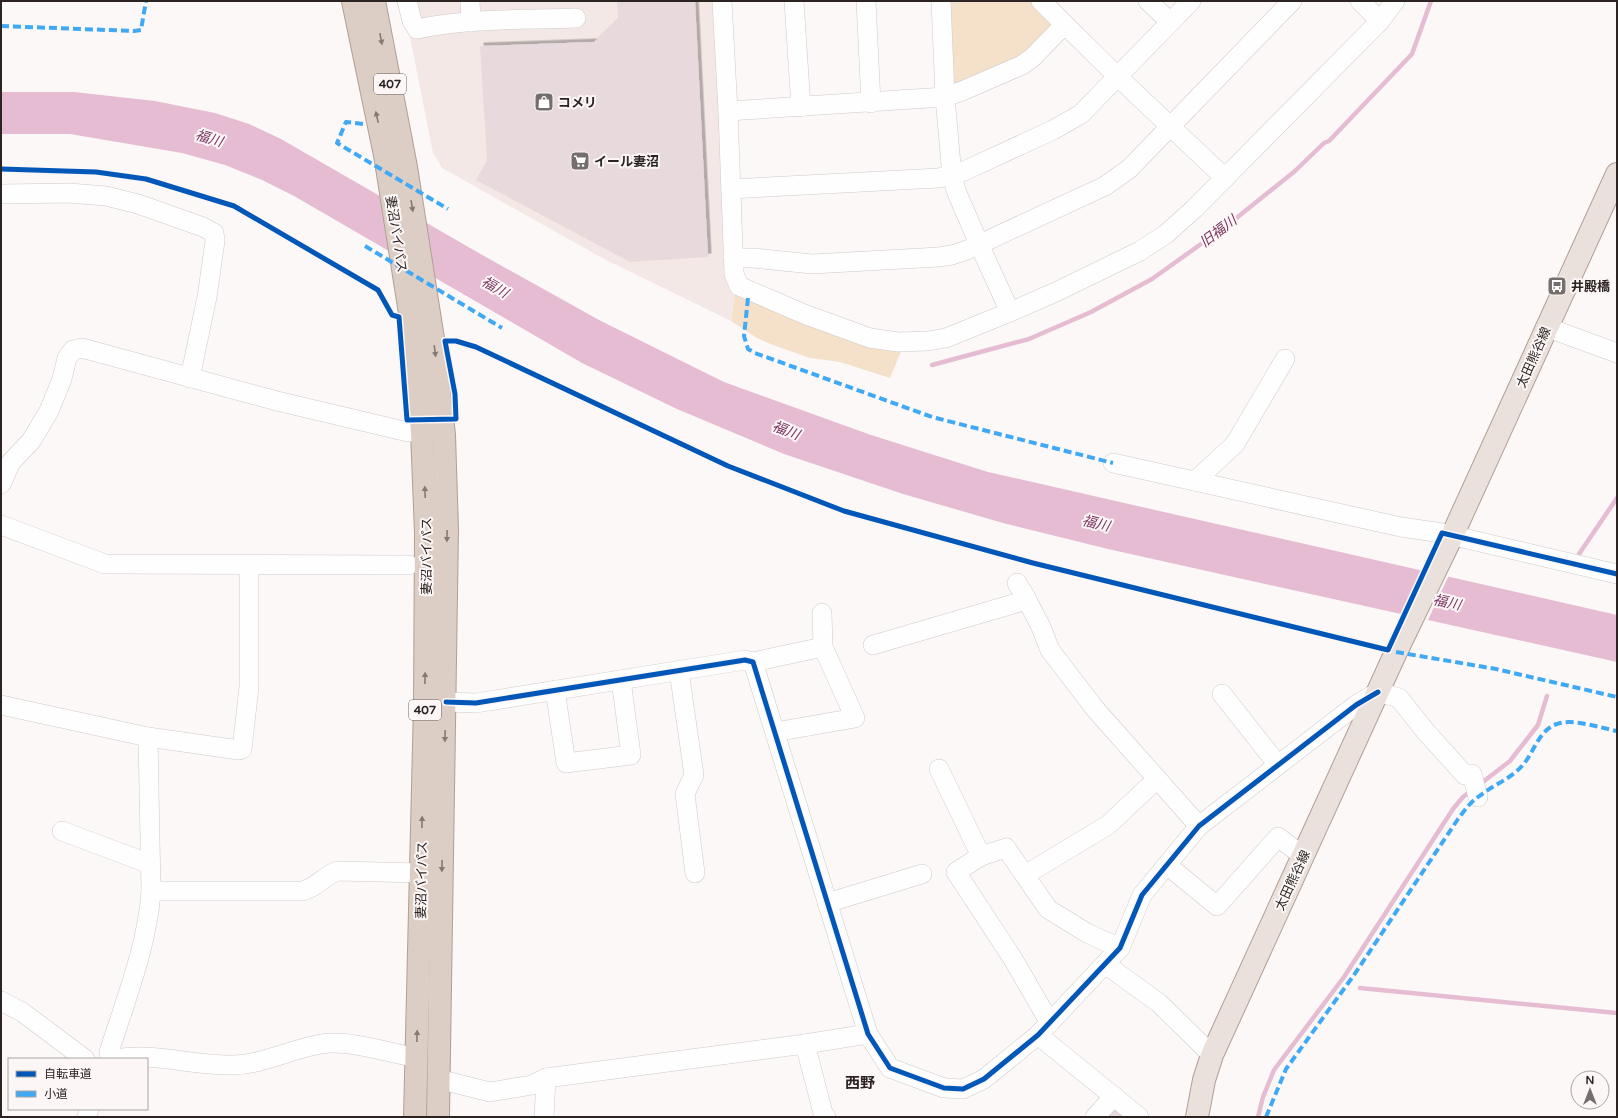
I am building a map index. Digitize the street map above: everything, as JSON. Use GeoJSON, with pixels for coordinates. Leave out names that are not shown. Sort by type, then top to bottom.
{"type":"FeatureCollection","features":[{"type":"Feature","properties":{"kind":"highway","name":"妻沼バイパス"},"geometry":{"type":"LineString","coordinates":[[353,1],[385,155],[418,368],[433,432],[447,529],[446,702],[431,904],[417,1058],[414,1117]]}},
{"type":"Feature","properties":{"kind":"highway","name":"妻沼バイパス"},"geometry":{"type":"LineString","coordinates":[[374,1],[406,167],[437,369],[426,541],[421,873],[431,904],[438,1079],[438,1117]]}},
{"type":"Feature","properties":{"kind":"main road","name":"太田熊谷線"},"geometry":{"type":"LineString","coordinates":[[1197,1117],[1204,1080],[1212,1055],[1398,648],[1451,538],[1617,174]]}},
{"type":"Feature","properties":{"kind":"street"},"geometry":{"type":"LineString","coordinates":[[407,1],[412,21],[417,29],[434,25],[471,22],[576,18]]}},
{"type":"Feature","properties":{"kind":"street"},"geometry":{"type":"LineString","coordinates":[[470,1],[471,22]]}},
{"type":"Feature","properties":{"kind":"street"},"geometry":{"type":"LineString","coordinates":[[722,1],[728,111],[733,258],[734,274],[739,286],[811,317],[870,338],[898,342],[928,341],[946,338],[1058,291],[1140,251],[1166,234],[1194,209],[1380,21],[1395,1]]}},
{"type":"Feature","properties":{"kind":"street"},"geometry":{"type":"LineString","coordinates":[[794,1],[801,106]]}},
{"type":"Feature","properties":{"kind":"street"},"geometry":{"type":"LineString","coordinates":[[866,1],[870,103]]}},
{"type":"Feature","properties":{"kind":"street"},"geometry":{"type":"LineString","coordinates":[[940,1],[945,97],[952,176],[957,193],[1010,312]]}},
{"type":"Feature","properties":{"kind":"street"},"geometry":{"type":"LineString","coordinates":[[1041,1],[1117,76],[1225,178]]}},
{"type":"Feature","properties":{"kind":"street"},"geometry":{"type":"LineString","coordinates":[[1148,1],[1170,22]]}},
{"type":"Feature","properties":{"kind":"street"},"geometry":{"type":"LineString","coordinates":[[731,189],[939,178],[952,176],[1069,122],[1081,114],[1191,1]]}},
{"type":"Feature","properties":{"kind":"street"},"geometry":{"type":"LineString","coordinates":[[733,258],[753,258],[812,264],[952,255],[967,250],[1105,186],[1129,170],[1292,1]]}},
{"type":"Feature","properties":{"kind":"street"},"geometry":{"type":"LineString","coordinates":[[1360,1],[1380,21]]}},
{"type":"Feature","properties":{"kind":"street"},"geometry":{"type":"LineString","coordinates":[[728,111],[945,97],[1022,65],[1032,58],[1064,25]]}},
{"type":"Feature","properties":{"kind":"street"},"geometry":{"type":"LineString","coordinates":[[1,194],[69,193],[106,196],[138,204],[203,227],[214,233],[216,241],[207,297],[190,378]]}},
{"type":"Feature","properties":{"kind":"street"},"geometry":{"type":"LineString","coordinates":[[1546,327],[1617,353]]}},
{"type":"Feature","properties":{"kind":"street"},"geometry":{"type":"LineString","coordinates":[[1,484],[11,462],[31,441],[49,411],[62,379],[67,358],[73,350],[82,348],[277,401],[408,432],[433,432]]}},
{"type":"Feature","properties":{"kind":"street"},"geometry":{"type":"LineString","coordinates":[[1195,481],[1235,444],[1285,359]]}},
{"type":"Feature","properties":{"kind":"street"},"geometry":{"type":"LineString","coordinates":[[1113,463],[1617,574]]}},
{"type":"Feature","properties":{"kind":"street"},"geometry":{"type":"LineString","coordinates":[[1,524],[105,564],[249,566],[409,565]]}},
{"type":"Feature","properties":{"kind":"street"},"geometry":{"type":"LineString","coordinates":[[1,705],[148,737],[238,750],[242,749],[249,687],[249,566]]}},
{"type":"Feature","properties":{"kind":"street"},"geometry":{"type":"LineString","coordinates":[[1016,583],[1041,627],[1050,650],[1096,710],[1199,826]]}},
{"type":"Feature","properties":{"kind":"street"},"geometry":{"type":"LineString","coordinates":[[873,645],[1027,600]]}},
{"type":"Feature","properties":{"kind":"street"},"geometry":{"type":"LineString","coordinates":[[774,732],[855,718],[823,647],[822,613]]}},
{"type":"Feature","properties":{"kind":"street"},"geometry":{"type":"LineString","coordinates":[[446,702],[476,703],[745,660],[753,662],[823,647]]}},
{"type":"Feature","properties":{"kind":"street"},"geometry":{"type":"LineString","coordinates":[[753,662],[868,1034],[890,1068],[944,1088],[963,1089],[984,1079],[1044,1029],[1120,948],[1142,895],[1199,826],[1356,705],[1378,692],[1399,698],[1426,732],[1465,775],[1472,774],[1478,797]]}},
{"type":"Feature","properties":{"kind":"street"},"geometry":{"type":"LineString","coordinates":[[679,671],[694,775],[686,794],[694,873]]}},
{"type":"Feature","properties":{"kind":"street"},"geometry":{"type":"LineString","coordinates":[[555,690],[566,762],[631,755],[621,680]]}},
{"type":"Feature","properties":{"kind":"street"},"geometry":{"type":"LineString","coordinates":[[1222,694],[1278,765]]}},
{"type":"Feature","properties":{"kind":"street"},"geometry":{"type":"LineString","coordinates":[[110,1058],[109,1052],[132,980],[150,913],[151,891],[148,737]]}},
{"type":"Feature","properties":{"kind":"street"},"geometry":{"type":"LineString","coordinates":[[939,769],[981,856]]}},
{"type":"Feature","properties":{"kind":"street"},"geometry":{"type":"LineString","coordinates":[[1025,875],[1108,825],[1157,779]]}},
{"type":"Feature","properties":{"kind":"street"},"geometry":{"type":"LineString","coordinates":[[62,831],[150,864]]}},
{"type":"Feature","properties":{"kind":"street"},"geometry":{"type":"LineString","coordinates":[[1167,865],[1217,906],[1278,837],[1303,856]]}},
{"type":"Feature","properties":{"kind":"street"},"geometry":{"type":"LineString","coordinates":[[1120,948],[1087,933],[1048,909],[1006,848],[981,856],[956,872],[1013,958],[1044,1029],[1114,1096],[1139,1117]]}},
{"type":"Feature","properties":{"kind":"street"},"geometry":{"type":"LineString","coordinates":[[151,891],[302,891],[310,890],[330,874],[338,872],[421,873]]}},
{"type":"Feature","properties":{"kind":"street"},"geometry":{"type":"LineString","coordinates":[[827,903],[922,874]]}},
{"type":"Feature","properties":{"kind":"street"},"geometry":{"type":"LineString","coordinates":[[1105,964],[1159,1003],[1212,1055]]}},
{"type":"Feature","properties":{"kind":"street"},"geometry":{"type":"LineString","coordinates":[[1,1001],[22,1012],[83,1058]]}},
{"type":"Feature","properties":{"kind":"street"},"geometry":{"type":"LineString","coordinates":[[438,1079],[490,1092],[532,1085],[546,1078],[805,1044],[868,1034]]}},
{"type":"Feature","properties":{"kind":"street"},"geometry":{"type":"LineString","coordinates":[[119,1058],[130,1056],[155,1056],[232,1066],[246,1064],[322,1044],[350,1045],[417,1058]]}},
{"type":"Feature","properties":{"kind":"street"},"geometry":{"type":"LineString","coordinates":[[805,1044],[823,1113],[826,1117]]}},
{"type":"Feature","properties":{"kind":"street"},"geometry":{"type":"LineString","coordinates":[[544,1117],[546,1078]]}},
{"type":"Feature","properties":{"kind":"street"},"geometry":{"type":"LineString","coordinates":[[1095,1117],[1114,1096]]}},
{"type":"Feature","properties":{"kind":"shaded area","name":"イール妻沼"},"geometry":{"type":"Polygon","coordinates":[[[396,1],[713,1],[729,288],[735,293],[731,321],[604,259],[442,168],[433,153],[409,32],[396,1]]]}},
{"type":"Feature","properties":{"kind":"shaded area"},"geometry":{"type":"Polygon","coordinates":[[[948,1],[1032,1],[1051,19],[1053,30],[1028,55],[959,87],[951,81],[948,1]]]}},
{"type":"Feature","properties":{"kind":"shaded area"},"geometry":{"type":"Polygon","coordinates":[[[735,293],[902,349],[890,378],[840,362],[810,358],[757,338],[731,321],[735,293]]]}},
{"type":"Feature","properties":{"kind":"water","name":"福川"},"geometry":{"type":"Polygon","coordinates":[[[1,92],[74,92],[155,101],[215,113],[249,124],[281,139],[477,252],[599,320],[724,382],[871,435],[988,472],[1617,615],[1617,662],[1108,549],[1003,523],[903,494],[784,454],[677,409],[582,363],[294,196],[262,180],[225,165],[182,153],[70,134],[1,134],[1,92]]]}},
{"type":"Feature","properties":{"kind":"pier"},"geometry":{"type":"Polygon","coordinates":[[[1422,569],[1449,575],[1427,622],[1400,616],[1422,569]]]}},
{"type":"Feature","properties":{"kind":"building","name":"イール妻沼"},"geometry":{"type":"Polygon","coordinates":[[[617,1],[695,1],[708,257],[630,262],[476,180],[487,160],[480,46],[594,42],[618,19],[617,1]]]}},
{"type":"Feature","properties":{"kind":"building"},"geometry":{"type":"Polygon","coordinates":[[[1118,1103],[1134,1117],[1103,1117],[1118,1103]]]}},
{"type":"Feature","properties":{"kind":"waterway","name":"旧福川"},"geometry":{"type":"LineString","coordinates":[[932,365],[1029,339],[1091,312],[1152,279],[1229,224],[1295,171],[1324,143],[1329,141],[1412,54],[1431,1]]}},
{"type":"Feature","properties":{"kind":"waterway"},"geometry":{"type":"LineString","coordinates":[[1579,554],[1617,498]]}},
{"type":"Feature","properties":{"kind":"waterway"},"geometry":{"type":"LineString","coordinates":[[1479,785],[1510,761],[1538,725],[1547,696]]}},
{"type":"Feature","properties":{"kind":"waterway"},"geometry":{"type":"LineString","coordinates":[[1258,1117],[1263,1097],[1274,1070],[1344,977],[1453,809],[1463,797],[1471,791]]}},
{"type":"Feature","properties":{"kind":"waterway"},"geometry":{"type":"LineString","coordinates":[[1360,988],[1617,1013]]}},
{"type":"Feature","properties":{"kind":"marked path"},"geometry":{"type":"LineString","coordinates":[[1,26],[141,30],[146,1]]}},
{"type":"Feature","properties":{"kind":"marked path"},"geometry":{"type":"LineString","coordinates":[[363,124],[346,122],[337,143],[448,209]]}},
{"type":"Feature","properties":{"kind":"marked path"},"geometry":{"type":"LineString","coordinates":[[365,246],[502,328]]}},
{"type":"Feature","properties":{"kind":"marked path"},"geometry":{"type":"LineString","coordinates":[[748,298],[744,336],[748,349],[755,353],[932,417],[1113,463]]}},
{"type":"Feature","properties":{"kind":"marked path"},"geometry":{"type":"LineString","coordinates":[[1396,652],[1496,669],[1617,697]]}},
{"type":"Feature","properties":{"kind":"marked path"},"geometry":{"type":"LineString","coordinates":[[1266,1117],[1286,1069],[1354,975],[1468,806],[1486,791],[1517,771],[1526,762],[1545,731],[1551,727],[1563,722],[1570,722],[1587,724],[1617,731]]}},
{"type":"Feature","properties":{"kind":"cycle path"},"geometry":{"type":"LineString","coordinates":[[1,169],[96,172],[146,179],[234,206],[378,290],[392,315],[399,317],[407,420],[456,419],[455,394],[445,341],[456,341],[476,347],[728,466],[844,511],[1033,563],[1388,650],[1442,533],[1617,574]]}},
{"type":"Feature","properties":{"kind":"cycle path"},"geometry":{"type":"LineString","coordinates":[[446,702],[476,703],[745,660],[753,662],[868,1034],[890,1068],[944,1088],[963,1089],[984,1079],[1038,1035],[1120,948],[1142,895],[1199,826],[1356,705],[1378,692]]}},
{"type":"Feature","properties":{"kind":"place","name":"コメリ"},"geometry":{"type":"Point","coordinates":[544,102]}},
{"type":"Feature","properties":{"kind":"place","name":"イール妻沼"},"geometry":{"type":"Point","coordinates":[580,161]}},
{"type":"Feature","properties":{"kind":"place","name":"井殿橋"},"geometry":{"type":"Point","coordinates":[1557,286]}},
{"type":"Feature","properties":{"kind":"district","name":"西野"},"geometry":{"type":"Point","coordinates":[860,1083]}}]}
